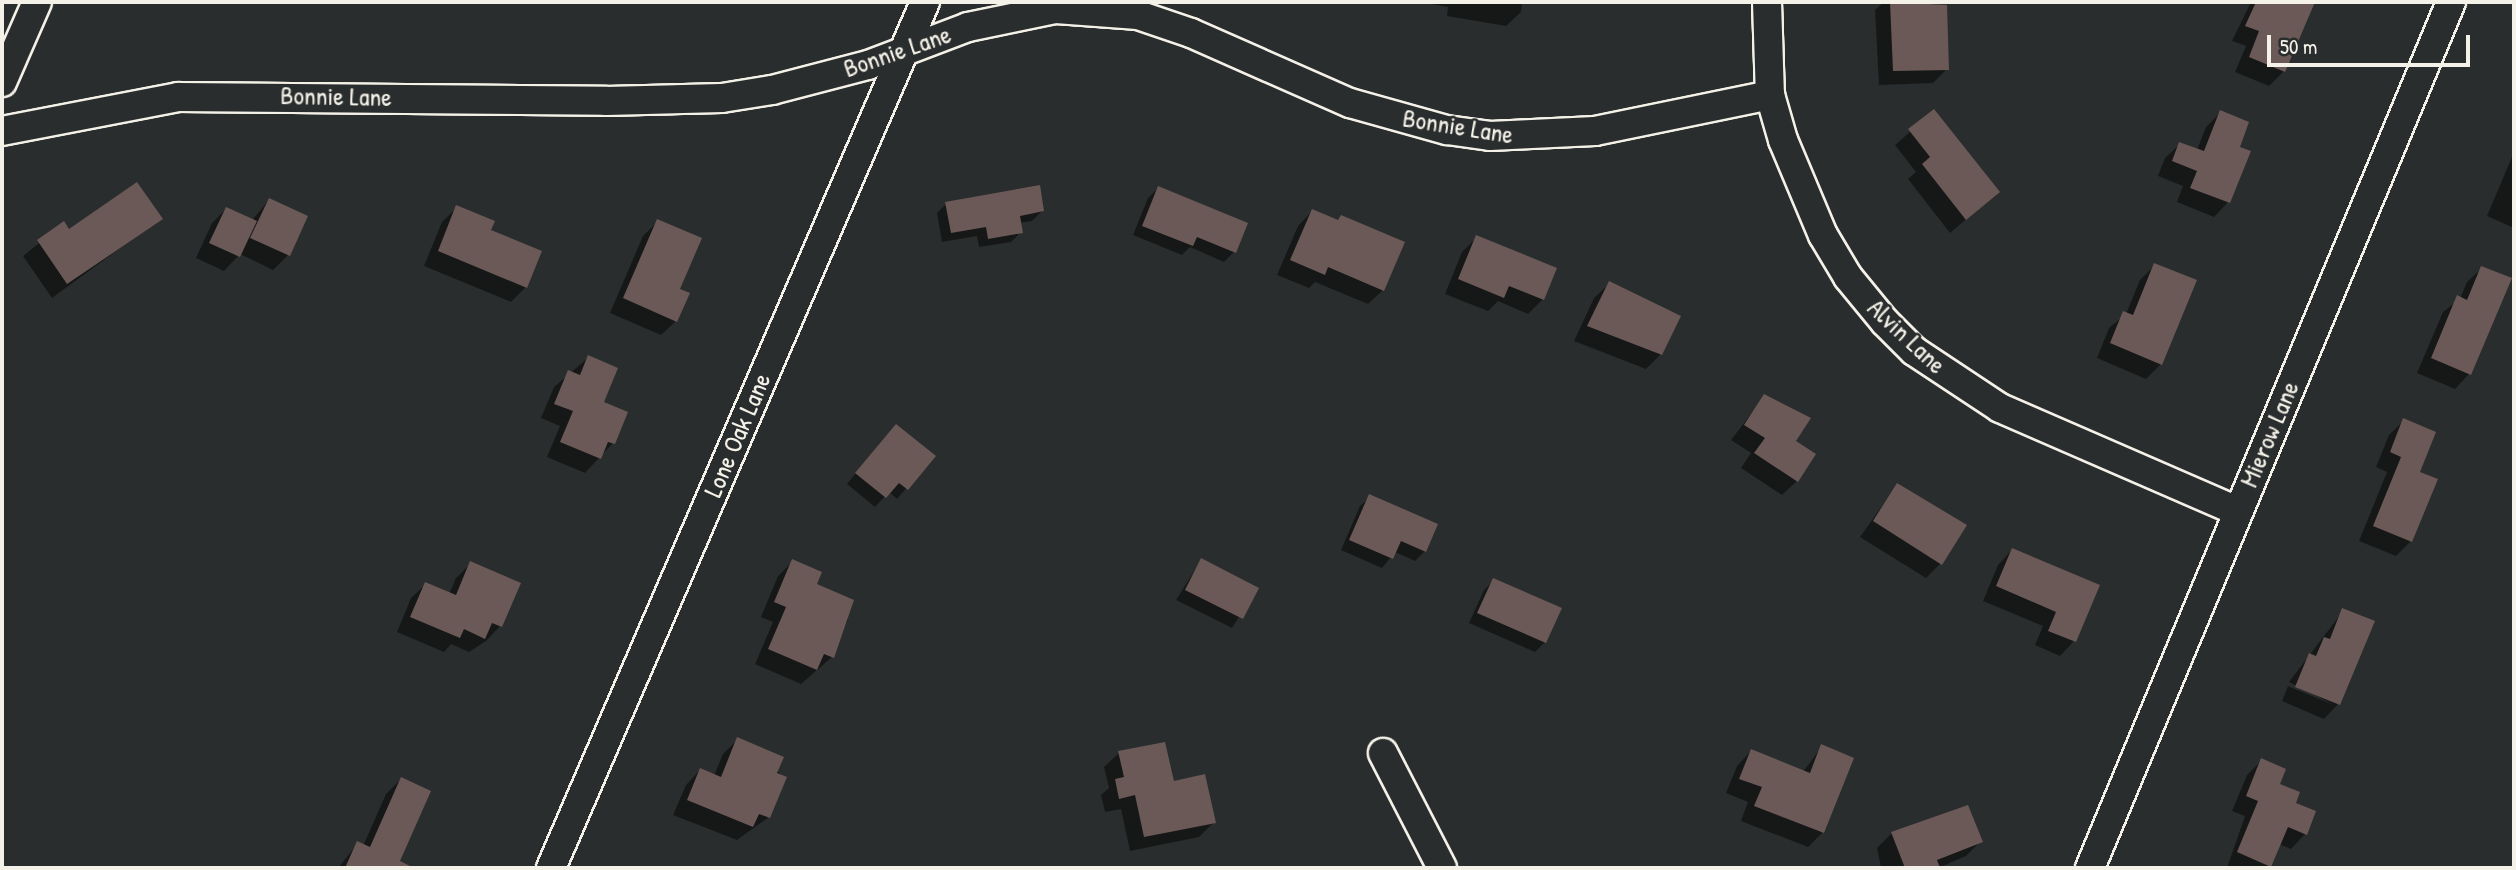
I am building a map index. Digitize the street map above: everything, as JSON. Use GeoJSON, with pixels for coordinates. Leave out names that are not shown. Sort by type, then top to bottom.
{"type":"FeatureCollection","features":[{"type":"Feature","properties":{"kind":"street"},"geometry":{"type":"LineString","coordinates":[[2,82],[37,2]]}},
{"type":"Feature","properties":{"kind":"street","name":"Lone Oak Lane"},"geometry":{"type":"LineString","coordinates":[[551,868],[925,2]]}},
{"type":"Feature","properties":{"kind":"street","name":"Alvin Lane"},"geometry":{"type":"LineString","coordinates":[[1767,2],[1770,95],[1823,235],[1848,277],[1914,351],[2000,408],[2236,511]]}},
{"type":"Feature","properties":{"kind":"street","name":"Mierow Lane"},"geometry":{"type":"LineString","coordinates":[[2090,868],[2236,511],[2451,2]]}},
{"type":"Feature","properties":{"kind":"street","name":"Bonnie Lane"},"geometry":{"type":"LineString","coordinates":[[2,131],[178,97],[606,101],[722,98],[772,90],[904,50],[968,27],[1056,9],[1138,15],[1191,33],[1350,103],[1447,130],[1490,136],[1595,131],[1770,95]]}},
{"type":"Feature","properties":{"kind":"street"},"geometry":{"type":"LineString","coordinates":[[1383,753],[1442,868]]}},
{"type":"Feature","properties":{"kind":"building"},"geometry":{"type":"Polygon","coordinates":[[[1890,2],[1947,5],[1949,70],[1893,71],[1890,2]]]}},
{"type":"Feature","properties":{"kind":"building"},"geometry":{"type":"Polygon","coordinates":[[[2256,2],[2315,2],[2285,72],[2249,57],[2259,31],[2245,26],[2256,2]]]}},
{"type":"Feature","properties":{"kind":"building"},"geometry":{"type":"Polygon","coordinates":[[[1934,109],[2000,192],[1966,220],[1922,164],[1930,157],[1908,129],[1934,109]]]}},
{"type":"Feature","properties":{"kind":"building"},"geometry":{"type":"Polygon","coordinates":[[[2220,110],[2249,122],[2240,147],[2251,151],[2230,203],[2190,188],[2197,171],[2172,161],[2179,142],[2204,151],[2220,110]]]}},
{"type":"Feature","properties":{"kind":"building"},"geometry":{"type":"Polygon","coordinates":[[[137,182],[163,219],[67,284],[37,240],[64,221],[69,229],[137,182]]]}},
{"type":"Feature","properties":{"kind":"building"},"geometry":{"type":"Polygon","coordinates":[[[1040,185],[1044,211],[1020,216],[1023,233],[988,239],[986,227],[951,233],[945,202],[1040,185]]]}},
{"type":"Feature","properties":{"kind":"building"},"geometry":{"type":"Polygon","coordinates":[[[1158,186],[1248,223],[1236,253],[1197,237],[1193,246],[1142,226],[1158,186]]]}},
{"type":"Feature","properties":{"kind":"building"},"geometry":{"type":"Polygon","coordinates":[[[269,198],[308,216],[290,256],[250,238],[269,198]]]}},
{"type":"Feature","properties":{"kind":"building"},"geometry":{"type":"Polygon","coordinates":[[[456,205],[495,221],[491,230],[542,251],[527,288],[438,251],[456,205]]]}},
{"type":"Feature","properties":{"kind":"building"},"geometry":{"type":"Polygon","coordinates":[[[226,207],[257,221],[240,257],[209,243],[226,207]]]}},
{"type":"Feature","properties":{"kind":"building"},"geometry":{"type":"Polygon","coordinates":[[[1312,209],[1338,220],[1341,215],[1405,242],[1384,291],[1328,267],[1325,275],[1290,260],[1312,209]]]}},
{"type":"Feature","properties":{"kind":"building"},"geometry":{"type":"Polygon","coordinates":[[[657,219],[702,238],[680,289],[690,293],[677,322],[623,298],[657,219]]]}},
{"type":"Feature","properties":{"kind":"building"},"geometry":{"type":"Polygon","coordinates":[[[1476,235],[1557,268],[1544,300],[1509,286],[1504,298],[1458,279],[1476,235]]]}},
{"type":"Feature","properties":{"kind":"building"},"geometry":{"type":"Polygon","coordinates":[[[2154,263],[2197,280],[2162,365],[2110,343],[2123,311],[2133,315],[2154,263]]]}},
{"type":"Feature","properties":{"kind":"building"},"geometry":{"type":"Polygon","coordinates":[[[2481,266],[2512,278],[2471,375],[2431,358],[2457,295],[2467,300],[2481,266]]]}},
{"type":"Feature","properties":{"kind":"building"},"geometry":{"type":"Polygon","coordinates":[[[1609,281],[1681,316],[1662,355],[1587,326],[1609,281]]]}},
{"type":"Feature","properties":{"kind":"building"},"geometry":{"type":"Polygon","coordinates":[[[588,355],[618,368],[604,402],[628,412],[615,444],[608,442],[601,459],[560,442],[573,411],[554,404],[568,370],[580,375],[588,355]]]}},
{"type":"Feature","properties":{"kind":"building"},"geometry":{"type":"Polygon","coordinates":[[[1764,394],[1811,418],[1796,441],[1816,454],[1798,482],[1754,453],[1765,438],[1744,425],[1764,394]]]}},
{"type":"Feature","properties":{"kind":"building"},"geometry":{"type":"Polygon","coordinates":[[[2403,418],[2436,432],[2420,472],[2438,479],[2412,542],[2373,526],[2401,457],[2390,452],[2403,418]]]}},
{"type":"Feature","properties":{"kind":"building"},"geometry":{"type":"Polygon","coordinates":[[[896,424],[936,456],[908,490],[899,483],[886,498],[855,473],[896,424]]]}},
{"type":"Feature","properties":{"kind":"building"},"geometry":{"type":"Polygon","coordinates":[[[1897,483],[1967,525],[1942,565],[1873,521],[1897,483]]]}},
{"type":"Feature","properties":{"kind":"building"},"geometry":{"type":"Polygon","coordinates":[[[1369,494],[1438,524],[1426,552],[1401,541],[1393,559],[1349,540],[1369,494]]]}},
{"type":"Feature","properties":{"kind":"building"},"geometry":{"type":"Polygon","coordinates":[[[2012,548],[2100,585],[2076,642],[2048,631],[2056,612],[1996,586],[2012,548]]]}},
{"type":"Feature","properties":{"kind":"building"},"geometry":{"type":"Polygon","coordinates":[[[1201,558],[1259,588],[1243,619],[1185,590],[1201,558]]]}},
{"type":"Feature","properties":{"kind":"building"},"geometry":{"type":"Polygon","coordinates":[[[792,559],[822,572],[817,584],[854,600],[834,658],[824,654],[817,670],[768,649],[786,607],[774,602],[792,559]]]}},
{"type":"Feature","properties":{"kind":"building"},"geometry":{"type":"Polygon","coordinates":[[[470,561],[521,583],[502,627],[492,623],[485,639],[464,629],[460,638],[410,617],[425,582],[456,595],[470,561]]]}},
{"type":"Feature","properties":{"kind":"building"},"geometry":{"type":"Polygon","coordinates":[[[1493,578],[1562,608],[1546,643],[1477,613],[1493,578]]]}},
{"type":"Feature","properties":{"kind":"building"},"geometry":{"type":"Polygon","coordinates":[[[2342,608],[2375,621],[2340,705],[2295,687],[2309,653],[2316,656],[2324,637],[2330,639],[2342,608]]]}},
{"type":"Feature","properties":{"kind":"building"},"geometry":{"type":"Polygon","coordinates":[[[737,737],[784,757],[777,773],[787,777],[770,818],[759,814],[753,827],[687,800],[700,768],[721,777],[737,737]]]}},
{"type":"Feature","properties":{"kind":"building"},"geometry":{"type":"Polygon","coordinates":[[[1165,742],[1174,781],[1205,774],[1216,823],[1144,837],[1135,795],[1119,799],[1115,779],[1124,777],[1118,751],[1165,742]]]}},
{"type":"Feature","properties":{"kind":"building"},"geometry":{"type":"Polygon","coordinates":[[[1821,744],[1854,758],[1824,833],[1754,806],[1762,787],[1739,779],[1751,749],[1810,773],[1821,744]]]}},
{"type":"Feature","properties":{"kind":"building"},"geometry":{"type":"Polygon","coordinates":[[[2261,758],[2286,769],[2280,784],[2300,792],[2296,803],[2316,811],[2307,835],[2288,827],[2271,867],[2237,852],[2258,801],[2246,796],[2261,758]]]}},
{"type":"Feature","properties":{"kind":"building"},"geometry":{"type":"Polygon","coordinates":[[[401,777],[431,791],[400,861],[414,868],[345,868],[357,841],[370,847],[401,777]]]}},
{"type":"Feature","properties":{"kind":"building"},"geometry":{"type":"Polygon","coordinates":[[[1968,805],[1983,842],[1937,860],[1940,868],[1905,868],[1891,832],[1968,805]]]}}]}
